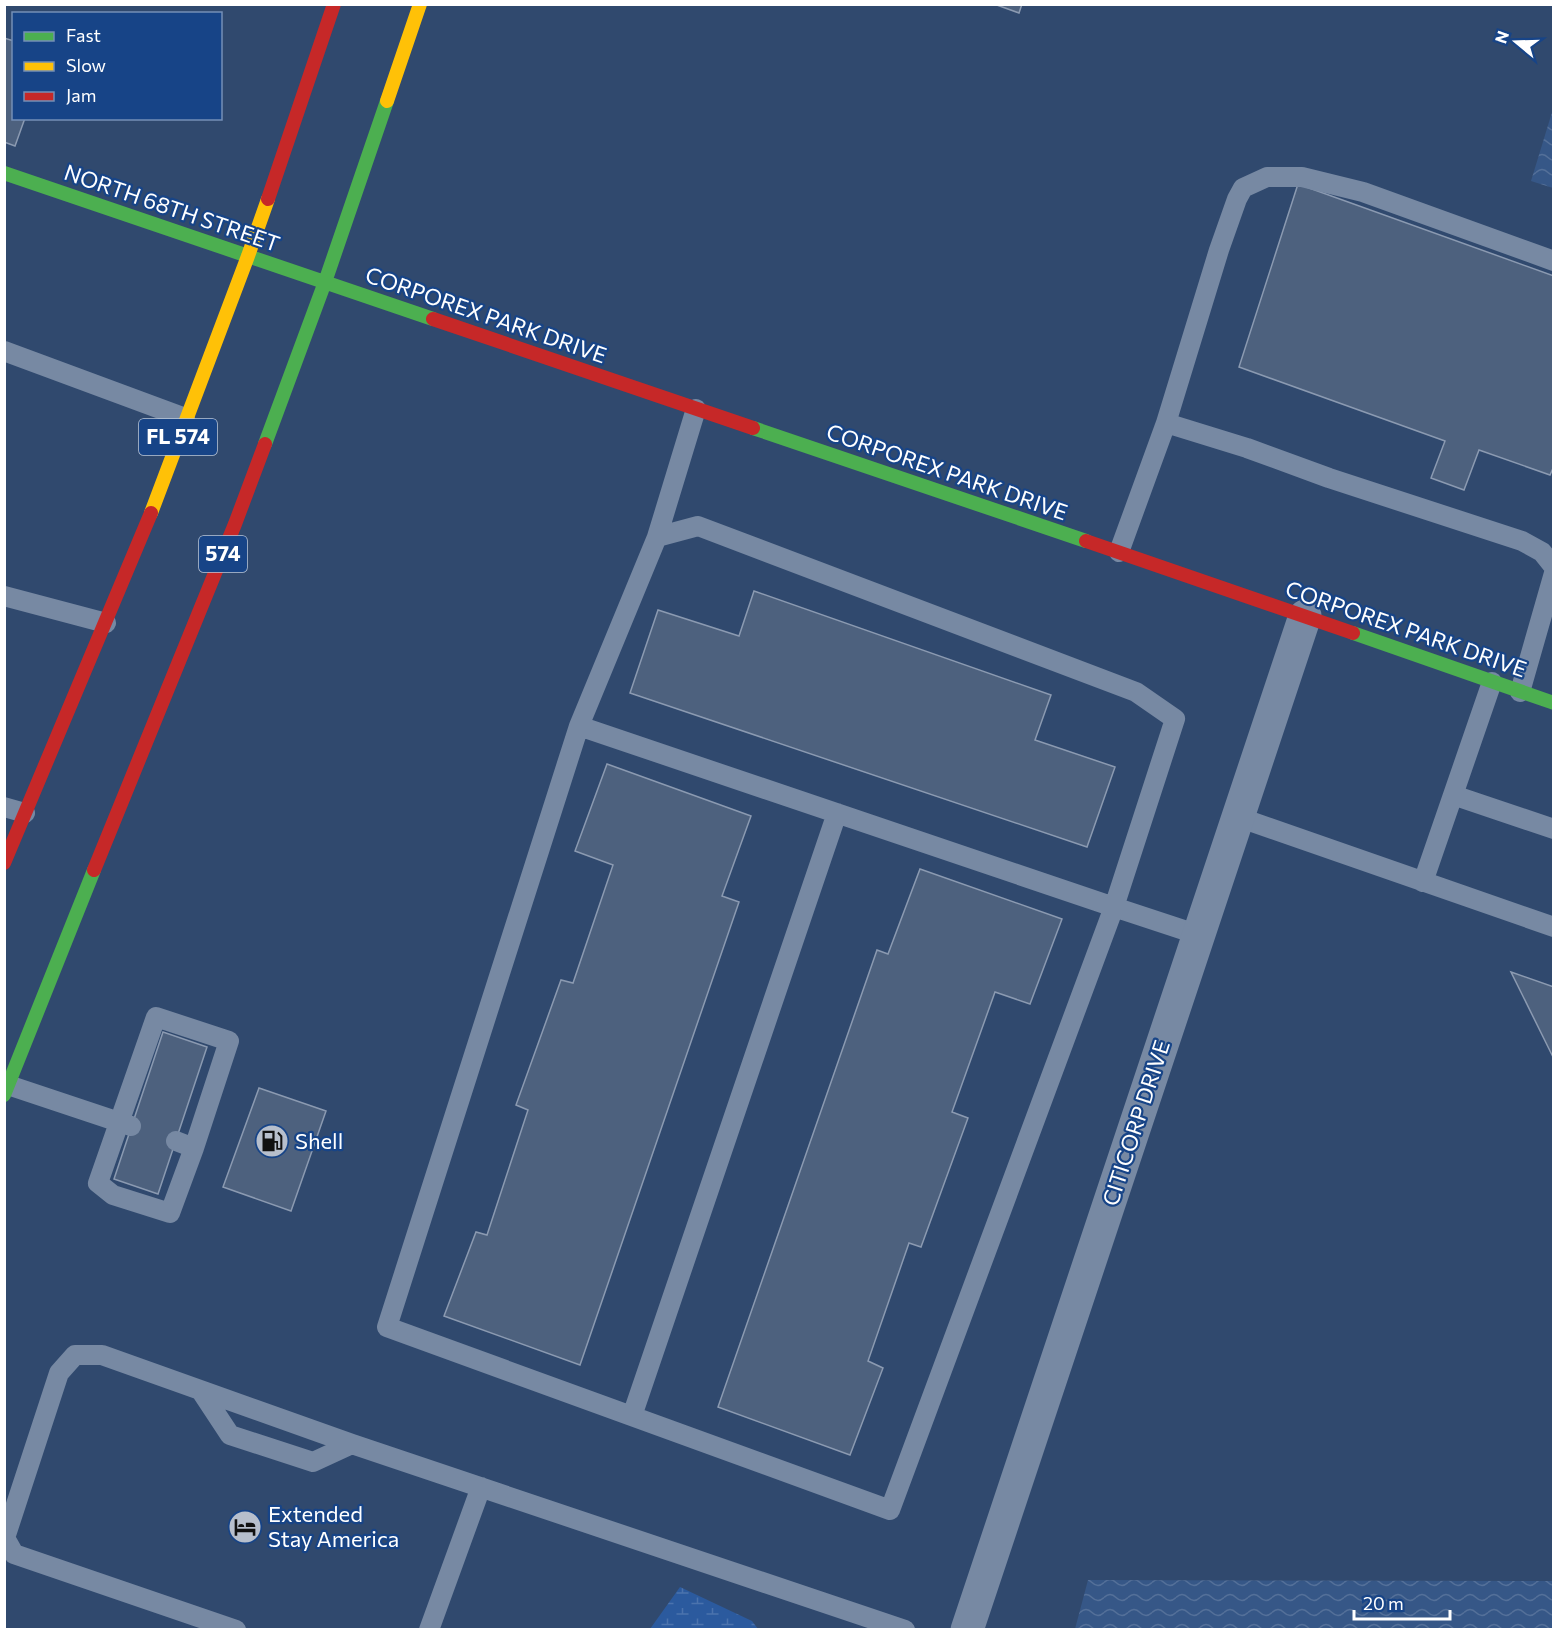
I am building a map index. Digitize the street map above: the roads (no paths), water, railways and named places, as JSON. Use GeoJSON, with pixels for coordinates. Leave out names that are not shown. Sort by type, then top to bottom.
{"type":"FeatureCollection","features":[{"type":"Feature","properties":{"kind":"main road","name":"FL 574"},"geometry":{"type":"LineString","coordinates":[[4,863],[140,542],[248,256],[334,4]]}},
{"type":"Feature","properties":{"kind":"main road","name":"574"},"geometry":{"type":"LineString","coordinates":[[6,1090],[131,776],[235,524],[325,282],[420,4]]}},
{"type":"Feature","properties":{"kind":"main road","name":"NORTH 68TH STREET"},"geometry":{"type":"LineString","coordinates":[[4,173],[325,282]]}},
{"type":"Feature","properties":{"kind":"main road","name":"CORPOREX PARK DRIVE"},"geometry":{"type":"LineString","coordinates":[[325,282],[1119,552],[1554,703]]}},
{"type":"Feature","properties":{"kind":"street","name":"CITICORP DRIVE"},"geometry":{"type":"LineString","coordinates":[[968,1629],[1305,616]]}},
{"type":"Feature","properties":{"kind":"lane"},"geometry":{"type":"LineString","coordinates":[[1119,552],[1166,423],[1233,209],[1243,188],[1267,177],[1302,177],[1363,192],[1554,261]]}},
{"type":"Feature","properties":{"kind":"lane"},"geometry":{"type":"LineString","coordinates":[[4,351],[185,418]]}},
{"type":"Feature","properties":{"kind":"lane"},"geometry":{"type":"LineString","coordinates":[[657,537],[698,526],[1136,692],[1175,718],[1114,907],[890,1510],[387,1327],[579,726],[657,537],[696,409]]}},
{"type":"Feature","properties":{"kind":"lane"},"geometry":{"type":"LineString","coordinates":[[1166,423],[1522,541],[1542,552],[1554,567]]}},
{"type":"Feature","properties":{"kind":"lane"},"geometry":{"type":"LineString","coordinates":[[1521,692],[1554,573]]}},
{"type":"Feature","properties":{"kind":"lane"},"geometry":{"type":"LineString","coordinates":[[4,596],[106,623]]}},
{"type":"Feature","properties":{"kind":"lane"},"geometry":{"type":"LineString","coordinates":[[1423,882],[1492,682]]}},
{"type":"Feature","properties":{"kind":"lane"},"geometry":{"type":"LineString","coordinates":[[579,726],[1199,935]]}},
{"type":"Feature","properties":{"kind":"lane"},"geometry":{"type":"LineString","coordinates":[[1452,795],[1554,829]]}},
{"type":"Feature","properties":{"kind":"lane"},"geometry":{"type":"LineString","coordinates":[[4,807],[26,813]]}},
{"type":"Feature","properties":{"kind":"lane"},"geometry":{"type":"LineString","coordinates":[[632,1416],[837,813]]}},
{"type":"Feature","properties":{"kind":"lane"},"geometry":{"type":"LineString","coordinates":[[1238,817],[1554,927]]}},
{"type":"Feature","properties":{"kind":"lane"},"geometry":{"type":"LineString","coordinates":[[156,1017],[229,1041],[194,1148],[170,1213],[113,1195],[98,1183],[125,1124],[156,1017]]}},
{"type":"Feature","properties":{"kind":"lane"},"geometry":{"type":"LineString","coordinates":[[6,1090],[125,1124]]}},
{"type":"Feature","properties":{"kind":"lane"},"geometry":{"type":"LineString","coordinates":[[176,1141],[194,1148]]}},
{"type":"Feature","properties":{"kind":"lane"},"geometry":{"type":"LineString","coordinates":[[236,1629],[14,1554],[5,1538],[59,1373],[75,1355],[102,1355],[352,1444],[905,1629]]}},
{"type":"Feature","properties":{"kind":"lane"},"geometry":{"type":"LineString","coordinates":[[201,1391],[230,1435],[313,1462],[352,1444]]}},
{"type":"Feature","properties":{"kind":"lane"},"geometry":{"type":"LineString","coordinates":[[429,1629],[481,1487]]}},
{"type":"Feature","properties":{"kind":"water"},"geometry":{"type":"Polygon","coordinates":[[[1553,109],[1553,188],[1531,181],[1553,109]]]}},
{"type":"Feature","properties":{"kind":"water"},"geometry":{"type":"Polygon","coordinates":[[[1088,1580],[1553,1581],[1553,1629],[1075,1629],[1088,1580]]]}},
{"type":"Feature","properties":{"kind":"place","name":"Shell"},"geometry":{"type":"Point","coordinates":[272,1141]}},
{"type":"Feature","properties":{"kind":"place","name":"Extended Stay America"},"geometry":{"type":"Point","coordinates":[245,1527]}}]}
